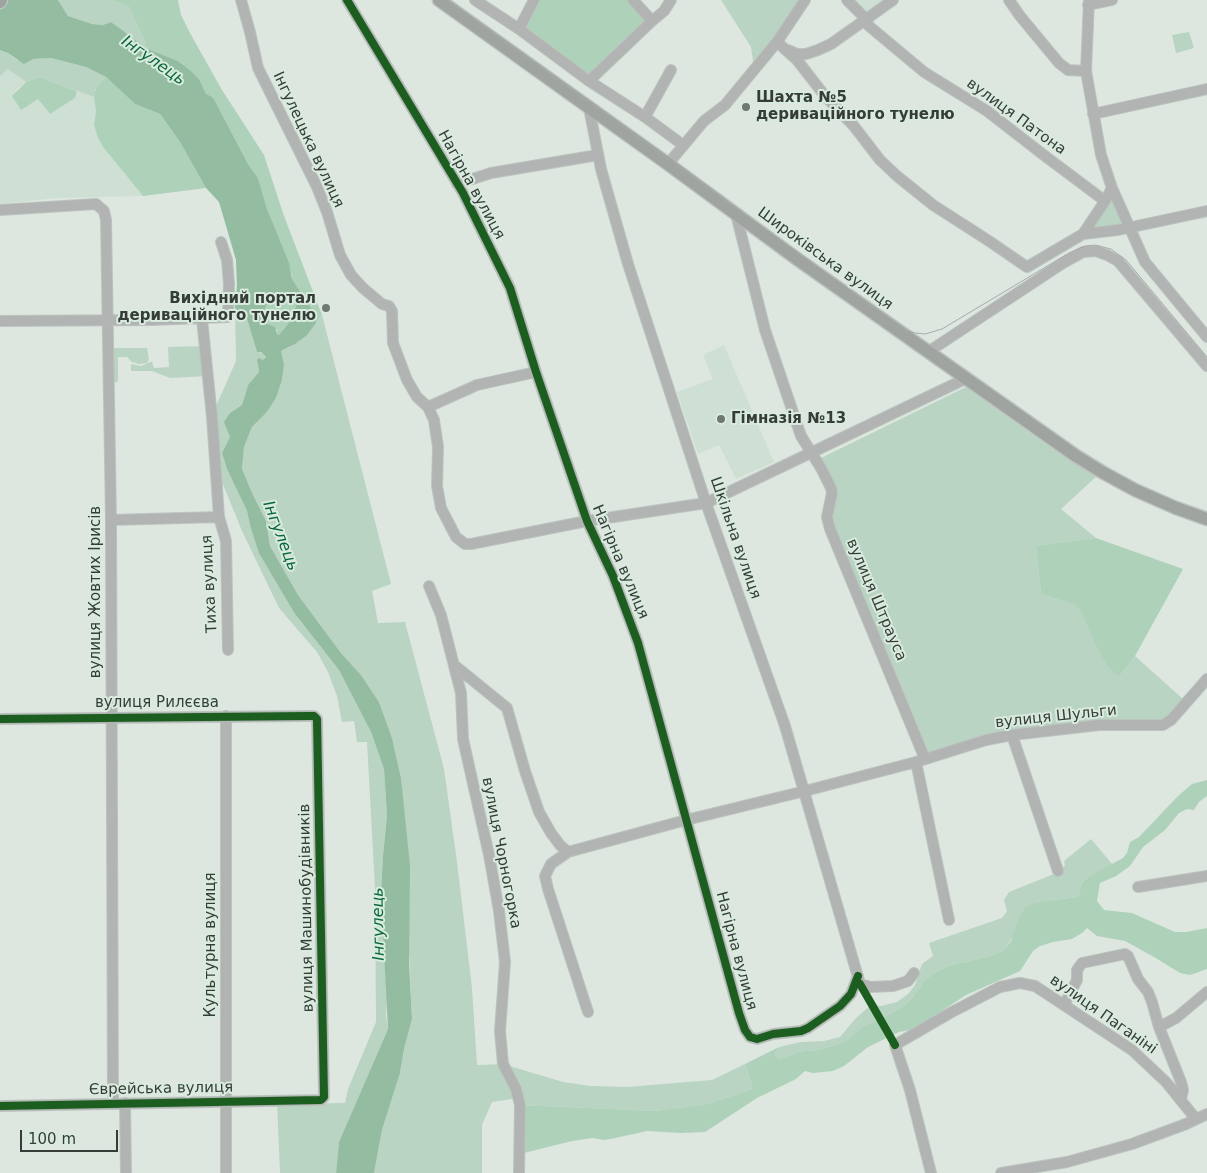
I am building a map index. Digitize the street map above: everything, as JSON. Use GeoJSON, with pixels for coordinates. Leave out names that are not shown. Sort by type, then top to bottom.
{"type":"FeatureCollection","features":[{"type":"Feature","properties":{"kind":"main road","name":"Широківська вулиця"},"geometry":{"type":"LineString","coordinates":[[439,0],[965,379],[1102,472],[1176,508],[1207,519]]}},
{"type":"Feature","properties":{"kind":"street","name":"Інгулецька вулиця"},"geometry":{"type":"LineString","coordinates":[[241,0],[258,68],[317,187],[340,255],[351,274],[363,288],[382,304],[389,306],[392,311],[393,343],[411,390],[428,408],[434,420],[438,446],[437,486],[441,508],[456,537],[465,544],[471,544],[587,520]]}},
{"type":"Feature","properties":{"kind":"street","name":"Нагірна вулиця"},"geometry":{"type":"LineString","coordinates":[[347,0],[457,184],[482,229],[510,288],[536,372],[587,520],[613,576],[638,643],[745,1030],[750,1037],[757,1039],[773,1034],[801,1031],[808,1028],[840,1006],[851,994],[859,980]]}},
{"type":"Feature","properties":{"kind":"street"},"geometry":{"type":"LineString","coordinates":[[475,0],[683,145]]}},
{"type":"Feature","properties":{"kind":"street"},"geometry":{"type":"LineString","coordinates":[[519,29],[534,0]]}},
{"type":"Feature","properties":{"kind":"street"},"geometry":{"type":"LineString","coordinates":[[633,0],[652,21]]}},
{"type":"Feature","properties":{"kind":"street"},"geometry":{"type":"LineString","coordinates":[[589,81],[664,11],[671,0]]}},
{"type":"Feature","properties":{"kind":"street"},"geometry":{"type":"LineString","coordinates":[[668,164],[704,121],[725,104],[777,42],[805,0]]}},
{"type":"Feature","properties":{"kind":"street","name":"вулиця Патона"},"geometry":{"type":"LineString","coordinates":[[847,0],[924,72],[988,111],[1044,156],[1105,201]]}},
{"type":"Feature","properties":{"kind":"street"},"geometry":{"type":"LineString","coordinates":[[785,49],[797,54],[806,54],[818,50],[831,44],[893,0]]}},
{"type":"Feature","properties":{"kind":"street"},"geometry":{"type":"LineString","coordinates":[[1009,0],[1059,63],[1068,70],[1086,71]]}},
{"type":"Feature","properties":{"kind":"street"},"geometry":{"type":"LineString","coordinates":[[1112,0],[1088,2],[1086,71],[1101,154],[1112,188],[1146,262],[1207,337]]}},
{"type":"Feature","properties":{"kind":"street"},"geometry":{"type":"LineString","coordinates":[[777,42],[797,60],[825,96],[853,125],[880,160],[897,176],[933,205],[1027,267],[1083,234],[1130,228],[1207,211]]}},
{"type":"Feature","properties":{"kind":"street"},"geometry":{"type":"LineString","coordinates":[[645,117],[671,70]]}},
{"type":"Feature","properties":{"kind":"street"},"geometry":{"type":"LineString","coordinates":[[1093,114],[1207,89]]}},
{"type":"Feature","properties":{"kind":"street","name":"Шкільна вулиця"},"geometry":{"type":"LineString","coordinates":[[589,108],[598,155],[628,264],[706,502],[786,726],[859,980]]}},
{"type":"Feature","properties":{"kind":"street"},"geometry":{"type":"LineString","coordinates":[[457,184],[491,173],[598,155]]}},
{"type":"Feature","properties":{"kind":"street"},"geometry":{"type":"LineString","coordinates":[[1083,234],[1112,188]]}},
{"type":"Feature","properties":{"kind":"street","name":"вулиця Жовтих Ірисів"},"geometry":{"type":"LineString","coordinates":[[0,210],[96,204],[104,211],[106,220],[111,520],[113,1103]]}},
{"type":"Feature","properties":{"kind":"street","name":"вулиця Штрауса"},"geometry":{"type":"LineString","coordinates":[[736,214],[765,330],[801,436],[821,468],[832,493],[827,516],[830,529],[845,570],[883,657],[921,761],[949,920]]}},
{"type":"Feature","properties":{"kind":"street"},"geometry":{"type":"LineString","coordinates":[[0,321],[202,319],[228,317],[227,268],[221,242]]}},
{"type":"Feature","properties":{"kind":"street"},"geometry":{"type":"LineString","coordinates":[[928,352],[1063,263],[1083,252],[1096,251],[1118,262],[1207,366]]}},
{"type":"Feature","properties":{"kind":"street","name":"Тиха вулиця"},"geometry":{"type":"LineString","coordinates":[[202,319],[206,346],[219,517],[226,541],[228,650]]}},
{"type":"Feature","properties":{"kind":"street"},"geometry":{"type":"LineString","coordinates":[[428,408],[476,384],[536,372]]}},
{"type":"Feature","properties":{"kind":"street"},"geometry":{"type":"LineString","coordinates":[[587,520],[706,502],[965,379]]}},
{"type":"Feature","properties":{"kind":"street"},"geometry":{"type":"LineString","coordinates":[[111,520],[219,517]]}},
{"type":"Feature","properties":{"kind":"street","name":"вулиця Чорногорка"},"geometry":{"type":"LineString","coordinates":[[429,586],[441,616],[454,661],[460,693],[463,739],[489,855],[499,911],[505,962],[500,1031],[503,1064],[516,1089],[520,1105],[519,1173]]}},
{"type":"Feature","properties":{"kind":"street"},"geometry":{"type":"LineString","coordinates":[[454,661],[507,708],[539,812],[551,833],[568,852],[551,864],[545,876],[588,1012]]}},
{"type":"Feature","properties":{"kind":"street","name":"вулиця Шульги"},"geometry":{"type":"LineString","coordinates":[[568,852],[686,820],[921,761],[986,740],[1012,735],[1099,725],[1163,725],[1171,720],[1207,679]]}},
{"type":"Feature","properties":{"kind":"street","name":"Культурна вулиця"},"geometry":{"type":"LineString","coordinates":[[226,716],[226,1173]]}},
{"type":"Feature","properties":{"kind":"street","name":"вулиця Рилєєва"},"geometry":{"type":"LineString","coordinates":[[0,719],[314,716]]}},
{"type":"Feature","properties":{"kind":"street","name":"вулиця Машинобудівників"},"geometry":{"type":"LineString","coordinates":[[314,716],[317,719],[323,1099]]}},
{"type":"Feature","properties":{"kind":"street"},"geometry":{"type":"LineString","coordinates":[[1012,735],[1058,871]]}},
{"type":"Feature","properties":{"kind":"street"},"geometry":{"type":"LineString","coordinates":[[1138,887],[1207,876]]}},
{"type":"Feature","properties":{"kind":"street"},"geometry":{"type":"LineString","coordinates":[[1064,1005],[1077,980],[1077,970],[1082,963],[1125,954],[1128,956],[1138,979],[1148,992],[1159,1027],[1181,1082],[1183,1090],[1181,1099]]}},
{"type":"Feature","properties":{"kind":"street"},"geometry":{"type":"LineString","coordinates":[[859,980],[871,987],[893,986],[908,981],[914,973]]}},
{"type":"Feature","properties":{"kind":"street","name":"вулиця Паганіні"},"geometry":{"type":"LineString","coordinates":[[930,1173],[910,1090],[895,1045],[950,1013],[1000,988],[1020,983],[1035,986],[1132,1050],[1151,1066],[1181,1099],[1196,1119]]}},
{"type":"Feature","properties":{"kind":"street"},"geometry":{"type":"LineString","coordinates":[[1159,1027],[1176,1018],[1207,992]]}},
{"type":"Feature","properties":{"kind":"street","name":"Єврейська вулиця"},"geometry":{"type":"LineString","coordinates":[[0,1106],[323,1099]]}},
{"type":"Feature","properties":{"kind":"street"},"geometry":{"type":"LineString","coordinates":[[125,1103],[126,1173]]}},
{"type":"Feature","properties":{"kind":"street"},"geometry":{"type":"LineString","coordinates":[[1001,1173],[1067,1162],[1132,1144],[1207,1114]]}},
{"type":"Feature","properties":{"kind":"shaded area"},"geometry":{"type":"Polygon","coordinates":[[[58,0],[112,0],[129,7],[148,49],[111,22],[103,25],[92,24],[68,16],[58,0]]]}},
{"type":"Feature","properties":{"kind":"shaded area"},"geometry":{"type":"Polygon","coordinates":[[[112,0],[178,0],[181,15],[190,33],[222,90],[264,155],[284,216],[322,315],[316,323],[315,314],[292,279],[258,178],[248,164],[216,103],[206,94],[199,79],[178,61],[148,49],[129,7],[112,0]]]}},
{"type":"Feature","properties":{"kind":"shaded area"},"geometry":{"type":"Polygon","coordinates":[[[539,0],[629,0],[649,21],[589,79],[524,29],[539,0]]]}},
{"type":"Feature","properties":{"kind":"shaded area"},"geometry":{"type":"Polygon","coordinates":[[[721,0],[805,0],[754,68],[751,47],[721,0]]]}},
{"type":"Feature","properties":{"kind":"shaded area"},"geometry":{"type":"Polygon","coordinates":[[[847,0],[892,0],[866,18],[847,0]]]}},
{"type":"Feature","properties":{"kind":"shaded area"},"geometry":{"type":"Polygon","coordinates":[[[1189,32],[1194,48],[1176,53],[1172,35],[1189,32]]]}},
{"type":"Feature","properties":{"kind":"shaded area"},"geometry":{"type":"Polygon","coordinates":[[[0,50],[17,60],[51,58],[86,67],[106,77],[96,88],[94,97],[39,77],[26,82],[8,69],[0,76],[0,50]]]}},
{"type":"Feature","properties":{"kind":"shaded area"},"geometry":{"type":"Polygon","coordinates":[[[8,69],[26,82],[15,91],[38,99],[50,114],[75,98],[77,91],[94,97],[96,111],[94,125],[98,138],[103,147],[143,196],[58,198],[0,204],[0,76],[8,69]]]}},
{"type":"Feature","properties":{"kind":"shaded area"},"geometry":{"type":"Polygon","coordinates":[[[39,77],[77,91],[75,98],[50,114],[38,99],[21,110],[12,96],[26,82],[39,77]]]}},
{"type":"Feature","properties":{"kind":"shaded area"},"geometry":{"type":"Polygon","coordinates":[[[106,77],[135,104],[160,114],[180,142],[206,188],[143,196],[103,147],[98,138],[94,125],[96,111],[94,97],[96,88],[106,77]]]}},
{"type":"Feature","properties":{"kind":"shaded area"},"geometry":{"type":"Polygon","coordinates":[[[1112,188],[1130,228],[1083,234],[1112,188]]]}},
{"type":"Feature","properties":{"kind":"shaded area"},"geometry":{"type":"Polygon","coordinates":[[[279,296],[284,296],[295,303],[296,306],[291,320],[279,335],[277,330],[267,324],[264,315],[266,306],[279,296]]]}},
{"type":"Feature","properties":{"kind":"shaded area"},"geometry":{"type":"Polygon","coordinates":[[[235,308],[247,319],[257,352],[266,357],[257,362],[259,372],[248,385],[242,405],[230,413],[230,437],[222,453],[227,469],[247,511],[250,525],[295,614],[339,670],[371,732],[384,769],[387,816],[381,893],[388,1029],[339,1142],[336,1173],[280,1173],[277,1104],[345,1103],[348,1089],[376,1022],[375,889],[367,742],[357,742],[354,721],[342,722],[337,696],[328,672],[317,652],[279,608],[242,531],[220,477],[213,413],[236,361],[235,308]]]}},
{"type":"Feature","properties":{"kind":"shaded area"},"geometry":{"type":"Polygon","coordinates":[[[322,315],[391,584],[372,591],[378,623],[405,622],[444,769],[472,988],[477,1065],[503,1064],[563,1082],[590,1086],[627,1087],[712,1080],[745,1064],[753,1089],[707,1104],[654,1111],[520,1105],[518,1098],[492,1102],[482,1125],[482,1173],[374,1173],[382,1130],[400,1073],[412,1019],[401,778],[392,738],[379,702],[361,675],[341,653],[298,595],[270,546],[266,521],[242,469],[244,447],[252,427],[267,412],[276,398],[282,380],[284,364],[281,351],[290,347],[310,331],[322,315]]]}},
{"type":"Feature","properties":{"kind":"shaded area","name":"Гімназія №13"},"geometry":{"type":"Polygon","coordinates":[[[724,345],[774,462],[736,479],[719,445],[698,454],[677,392],[713,379],[703,355],[724,345]]]}},
{"type":"Feature","properties":{"kind":"shaded area"},"geometry":{"type":"Polygon","coordinates":[[[206,346],[208,376],[170,378],[152,371],[131,371],[131,364],[141,366],[150,362],[152,362],[154,368],[169,367],[168,347],[206,346]]]}},
{"type":"Feature","properties":{"kind":"shaded area"},"geometry":{"type":"Polygon","coordinates":[[[112,348],[147,348],[149,359],[147,363],[139,364],[132,362],[127,357],[118,357],[118,382],[112,382],[112,348]]]}},
{"type":"Feature","properties":{"kind":"shaded area"},"geometry":{"type":"Polygon","coordinates":[[[966,387],[1072,462],[1097,476],[1061,509],[1096,538],[1036,546],[1041,594],[1075,605],[1119,677],[1135,656],[1183,699],[1168,717],[1161,722],[1098,722],[927,756],[849,568],[832,520],[836,490],[821,458],[966,387]]]}},
{"type":"Feature","properties":{"kind":"shaded area"},"geometry":{"type":"Polygon","coordinates":[[[1096,538],[1183,569],[1135,656],[1119,677],[1107,665],[1081,612],[1075,605],[1041,594],[1036,546],[1096,538]]]}},
{"type":"Feature","properties":{"kind":"shaded area"},"geometry":{"type":"Polygon","coordinates":[[[1207,780],[1207,796],[1199,802],[1194,810],[1187,809],[1179,813],[1165,830],[1143,847],[1130,866],[1116,876],[1100,883],[1097,901],[1104,910],[1132,913],[1175,932],[1207,928],[1207,969],[1190,975],[1180,973],[1125,941],[1097,936],[1087,928],[1072,939],[1040,946],[1033,951],[1020,971],[966,995],[910,1030],[899,1032],[868,1047],[844,1066],[833,1071],[813,1073],[805,1071],[796,1079],[757,1098],[705,1132],[647,1131],[611,1139],[593,1138],[572,1141],[520,1154],[520,1105],[654,1111],[707,1104],[753,1089],[745,1064],[777,1048],[775,1055],[779,1059],[805,1050],[814,1051],[839,1044],[861,1028],[892,1013],[907,1003],[923,982],[935,972],[952,965],[991,956],[1004,950],[1011,941],[1019,918],[1025,908],[1036,902],[1078,897],[1082,883],[1088,877],[1123,858],[1127,853],[1130,842],[1139,837],[1178,796],[1192,784],[1207,780]]]}},
{"type":"Feature","properties":{"kind":"shaded area"},"geometry":{"type":"Polygon","coordinates":[[[1091,839],[1113,865],[1088,877],[1082,883],[1078,897],[1036,902],[1004,950],[991,956],[952,965],[935,972],[923,982],[907,1003],[892,1013],[861,1028],[839,1044],[814,1051],[805,1050],[779,1059],[775,1055],[777,1048],[783,1046],[840,1037],[856,1018],[871,1005],[881,1006],[897,1002],[908,994],[915,985],[922,964],[933,956],[929,943],[1002,918],[1007,911],[1004,900],[1009,892],[1059,872],[1065,865],[1064,861],[1091,839]]]}},
{"type":"Feature","properties":{"kind":"water","name":"Інгулець"},"geometry":{"type":"Polygon","coordinates":[[[0,0],[58,0],[68,16],[92,24],[103,25],[111,22],[148,49],[178,61],[192,72],[199,79],[206,94],[212,97],[216,103],[248,164],[258,178],[267,209],[289,263],[292,279],[315,314],[316,323],[307,335],[281,351],[284,364],[282,380],[276,398],[267,412],[252,427],[244,447],[242,469],[266,521],[270,546],[298,595],[341,653],[361,675],[379,702],[392,738],[401,778],[410,866],[409,963],[412,1019],[400,1073],[382,1130],[374,1173],[336,1173],[339,1142],[388,1029],[381,893],[387,816],[384,769],[371,732],[339,670],[295,614],[259,553],[247,511],[227,469],[222,453],[230,437],[224,422],[230,413],[242,405],[248,385],[259,372],[257,360],[259,358],[263,360],[266,357],[261,352],[257,352],[247,319],[235,308],[237,285],[236,260],[219,202],[206,188],[180,142],[160,114],[135,104],[106,77],[86,67],[51,58],[33,59],[24,64],[0,50],[0,0]],[[284,296],[273,299],[266,306],[264,315],[267,324],[275,327],[279,335],[291,320],[296,306],[295,303],[284,296]]]}},
{"type":"Feature","properties":{"kind":"tram line"},"geometry":{"type":"LineString","coordinates":[[447,0],[906,330],[925,334],[942,329],[1069,253],[1085,246],[1095,245],[1111,249],[1126,260],[1207,357]]}},
{"type":"Feature","properties":{"kind":"cycle path"},"geometry":{"type":"LineString","coordinates":[[347,0],[463,193],[510,288],[536,372],[587,521],[613,576],[638,643],[745,1030],[750,1037],[757,1039],[773,1034],[801,1031],[808,1028],[840,1006],[851,994],[858,976]]}},
{"type":"Feature","properties":{"kind":"cycle path"},"geometry":{"type":"LineString","coordinates":[[0,719],[309,716],[314,716],[317,719],[324,1097],[321,1100],[0,1106]]}},
{"type":"Feature","properties":{"kind":"cycle path"},"geometry":{"type":"LineString","coordinates":[[860,984],[895,1045]]}},
{"type":"Feature","properties":{"kind":"place","name":"Шахта №5 дериваційного тунелю"},"geometry":{"type":"Point","coordinates":[746,107]}},
{"type":"Feature","properties":{"kind":"place","name":"Вихідний портал дериваційного тунелю"},"geometry":{"type":"Point","coordinates":[326,308]}},
{"type":"Feature","properties":{"kind":"place","name":"Гімназія №13"},"geometry":{"type":"Point","coordinates":[721,419]}}]}
